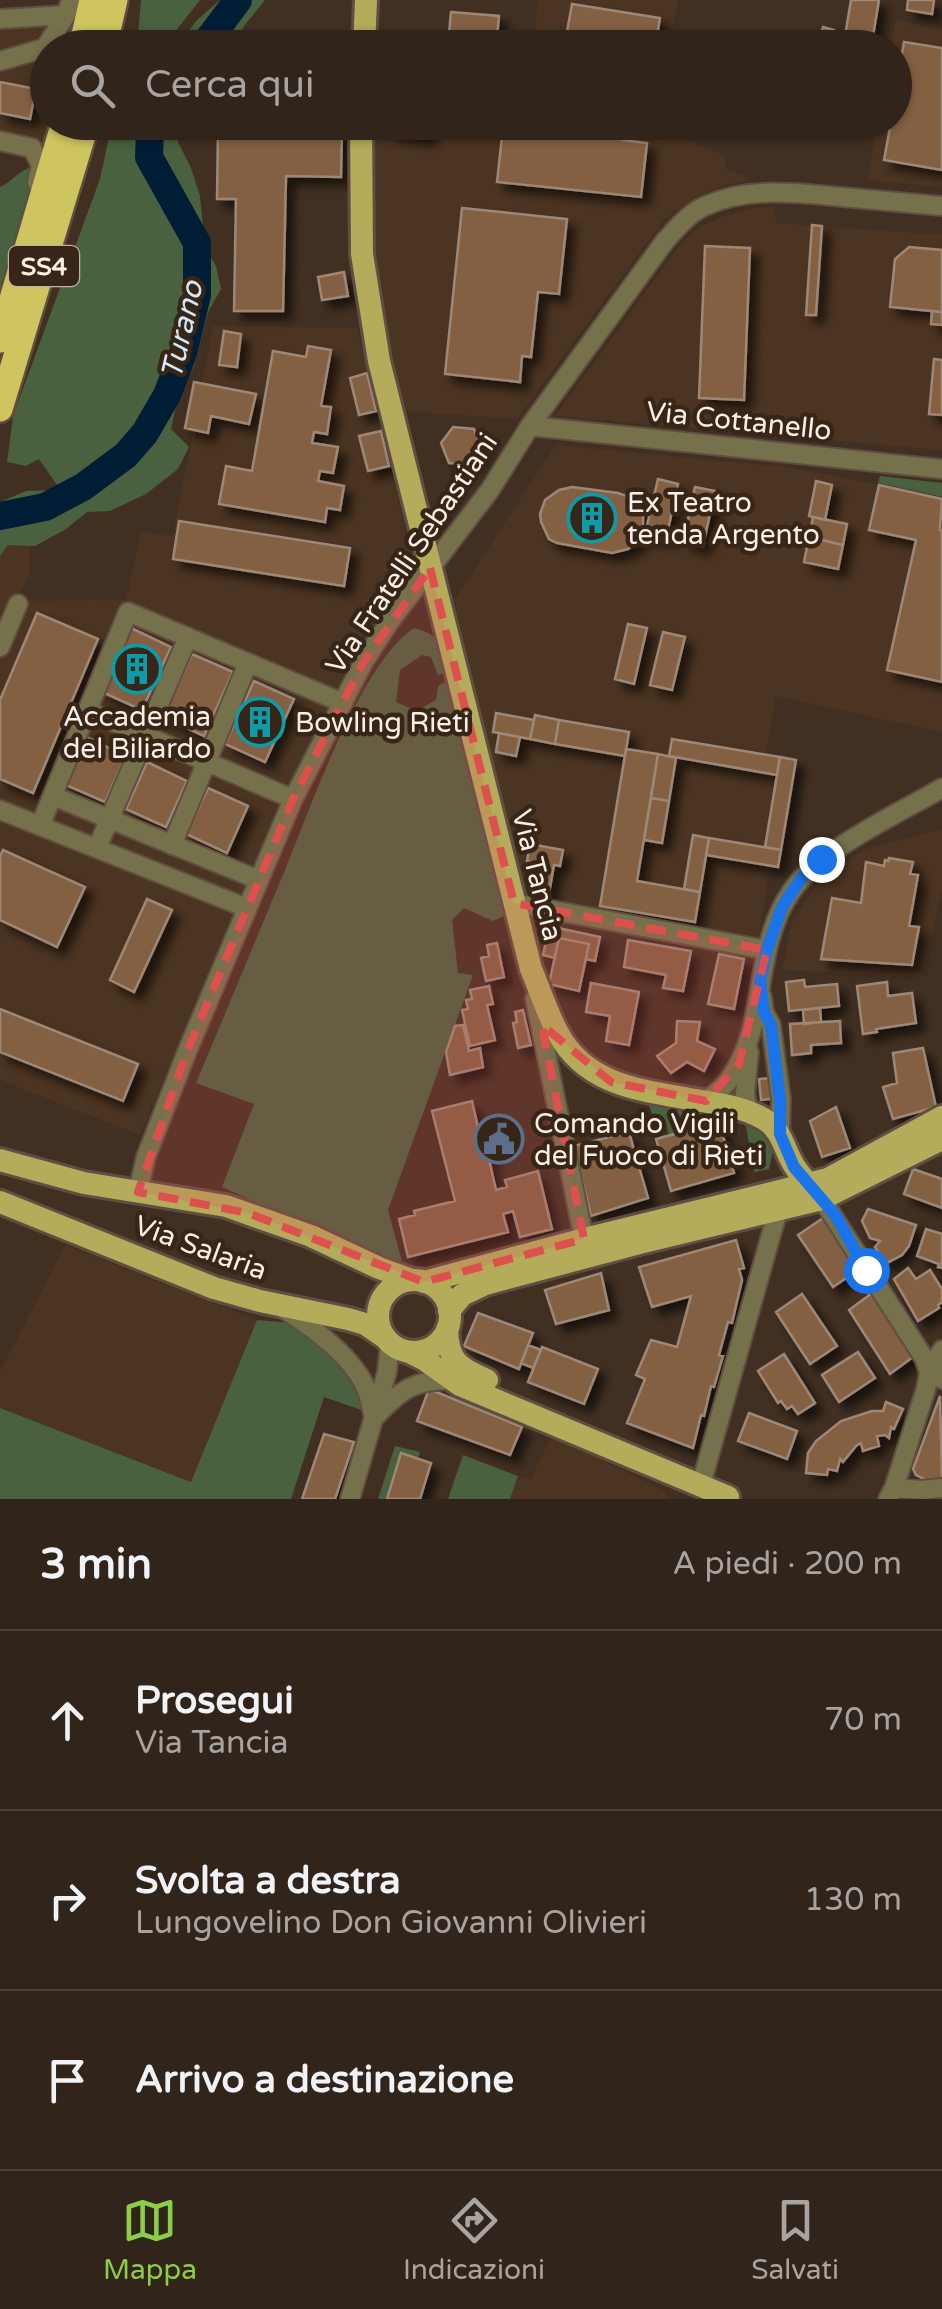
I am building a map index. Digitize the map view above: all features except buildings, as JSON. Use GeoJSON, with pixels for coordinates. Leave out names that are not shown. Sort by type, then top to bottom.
{"type":"FeatureCollection","features":[{"type":"Feature","properties":{"kind":"highway"},"geometry":{"type":"LineString","coordinates":[[85,30],[92,0]]}},
{"type":"Feature","properties":{"kind":"highway"},"geometry":{"type":"LineString","coordinates":[[108,30],[115,0]]}},
{"type":"Feature","properties":{"kind":"highway","name":"SS4"},"geometry":{"type":"LineString","coordinates":[[0,340],[59,140]]}},
{"type":"Feature","properties":{"kind":"highway","name":"SS4"},"geometry":{"type":"LineString","coordinates":[[0,409],[83,140]]}},
{"type":"Feature","properties":{"kind":"main road"},"geometry":{"type":"LineString","coordinates":[[365,30],[366,0]]}},
{"type":"Feature","properties":{"kind":"main road","name":"Via Tancia"},"geometry":{"type":"LineString","coordinates":[[362,140],[362,254],[379,361],[514,903],[532,968],[558,1034],[589,1070],[611,1082],[748,1112],[769,1122],[780,1134],[794,1167],[815,1191]]}},
{"type":"Feature","properties":{"kind":"main road"},"geometry":{"type":"LineString","coordinates":[[815,1191],[828,1179],[942,1116]]}},
{"type":"Feature","properties":{"kind":"main road"},"geometry":{"type":"LineString","coordinates":[[774,1202],[780,1173],[780,1134]]}},
{"type":"Feature","properties":{"kind":"main road"},"geometry":{"type":"LineString","coordinates":[[774,1202],[584,1239],[392,1288],[384,1296],[378,1316],[394,1344],[428,1349],[443,1337],[462,1296],[485,1284],[815,1191],[942,1139]]}},
{"type":"Feature","properties":{"kind":"main road"},"geometry":{"type":"LineString","coordinates":[[0,1160],[84,1183],[204,1201],[248,1213],[441,1293],[448,1320]]}},
{"type":"Feature","properties":{"kind":"main road","name":"Via Salaria"},"geometry":{"type":"LineString","coordinates":[[0,1202],[214,1288],[365,1324],[426,1360],[450,1380],[729,1498]]}},
{"type":"Feature","properties":{"kind":"main road","name":"Via Salaria"},"geometry":{"type":"LineString","coordinates":[[448,1320],[451,1355],[464,1370],[696,1486]]}},
{"type":"Feature","properties":{"kind":"street"},"geometry":{"type":"LineString","coordinates":[[0,18],[68,8]]}},
{"type":"Feature","properties":{"kind":"street"},"geometry":{"type":"LineString","coordinates":[[56,30],[68,8]]}},
{"type":"Feature","properties":{"kind":"street"},"geometry":{"type":"LineString","coordinates":[[0,61],[30,53]]}},
{"type":"Feature","properties":{"kind":"street"},"geometry":{"type":"LineString","coordinates":[[0,141],[32,148],[41,165],[28,219],[24,260]]}},
{"type":"Feature","properties":{"kind":"street","name":"Via Fratelli Sebastiani"},"geometry":{"type":"LineString","coordinates":[[138,1192],[146,1157],[186,1054],[293,799],[342,703],[373,648],[665,241],[702,208],[757,192],[942,206]]}},
{"type":"Feature","properties":{"kind":"street","name":"Via Cottanello"},"geometry":{"type":"LineString","coordinates":[[530,426],[942,468]]}},
{"type":"Feature","properties":{"kind":"street"},"geometry":{"type":"LineString","coordinates":[[0,647],[18,604]]}},
{"type":"Feature","properties":{"kind":"street"},"geometry":{"type":"LineString","coordinates":[[40,826],[128,612],[342,703]]}},
{"type":"Feature","properties":{"kind":"street"},"geometry":{"type":"LineString","coordinates":[[97,848],[188,637]]}},
{"type":"Feature","properties":{"kind":"street"},"geometry":{"type":"LineString","coordinates":[[172,845],[248,663]]}},
{"type":"Feature","properties":{"kind":"street"},"geometry":{"type":"LineString","coordinates":[[88,711],[293,799]]}},
{"type":"Feature","properties":{"kind":"street"},"geometry":{"type":"LineString","coordinates":[[748,1112],[745,1094],[750,1036],[760,981],[767,950],[790,892],[821,859],[942,788]]}},
{"type":"Feature","properties":{"kind":"street"},"geometry":{"type":"LineString","coordinates":[[53,796],[259,880]]}},
{"type":"Feature","properties":{"kind":"street"},"geometry":{"type":"LineString","coordinates":[[0,810],[248,908]]}},
{"type":"Feature","properties":{"kind":"street"},"geometry":{"type":"LineString","coordinates":[[514,903],[767,950]]}},
{"type":"Feature","properties":{"kind":"street"},"geometry":{"type":"LineString","coordinates":[[532,968],[584,1239]]}},
{"type":"Feature","properties":{"kind":"street"},"geometry":{"type":"LineString","coordinates":[[760,981],[764,1012],[771,1025],[780,1134]]}},
{"type":"Feature","properties":{"kind":"street"},"geometry":{"type":"LineString","coordinates":[[706,1102],[727,1083],[750,1036]]}},
{"type":"Feature","properties":{"kind":"street","name":"Via Tancia"},"geometry":{"type":"LineString","coordinates":[[815,1191],[935,1376]]}},
{"type":"Feature","properties":{"kind":"street"},"geometry":{"type":"LineString","coordinates":[[696,1486],[774,1202]]}},
{"type":"Feature","properties":{"kind":"street"},"geometry":{"type":"LineString","coordinates":[[276,1304],[317,1332],[355,1370],[367,1390],[374,1420]]}},
{"type":"Feature","properties":{"kind":"street"},"geometry":{"type":"LineString","coordinates":[[350,1499],[394,1344]]}},
{"type":"Feature","properties":{"kind":"street"},"geometry":{"type":"LineString","coordinates":[[942,1350],[891,1493],[942,1488]]}},
{"type":"Feature","properties":{"kind":"street"},"geometry":{"type":"LineString","coordinates":[[374,1420],[398,1393],[433,1380],[450,1380]]}},
{"type":"Feature","properties":{"kind":"highlighted area"},"geometry":{"type":"Polygon","coordinates":[[[430,568],[514,903],[767,950],[739,1064],[706,1101],[611,1082],[542,1025],[584,1239],[424,1282],[248,1213],[138,1192],[186,1054],[293,799],[364,661],[430,568]]]}},
{"type":"Feature","properties":{"kind":"shaded area"},"geometry":{"type":"Polygon","coordinates":[[[537,0],[678,0],[672,30],[536,30],[537,0]]]}},
{"type":"Feature","properties":{"kind":"shaded area"},"geometry":{"type":"Polygon","coordinates":[[[67,7],[78,10],[71,30],[30,30],[30,140],[46,140],[44,155],[0,151],[0,12],[67,7]]]}},
{"type":"Feature","properties":{"kind":"shaded area"},"geometry":{"type":"Polygon","coordinates":[[[896,20],[942,30],[942,187],[868,180],[875,140],[912,140],[912,30],[894,30],[896,20]]]}},
{"type":"Feature","properties":{"kind":"shaded area"},"geometry":{"type":"Polygon","coordinates":[[[375,140],[687,140],[725,156],[725,168],[748,181],[721,186],[697,197],[664,220],[517,419],[406,411],[379,322],[373,258],[375,140]]]}},
{"type":"Feature","properties":{"kind":"shaded area"},"geometry":{"type":"Polygon","coordinates":[[[775,207],[776,223],[942,235],[942,450],[555,416],[681,243],[699,227],[722,217],[753,208],[775,207]]]}},
{"type":"Feature","properties":{"kind":"shaded area"},"geometry":{"type":"Polygon","coordinates":[[[213,326],[357,328],[413,563],[369,622],[290,786],[140,1135],[0,1080],[0,546],[29,542],[29,576],[14,601],[126,600],[141,532],[173,536],[213,326]]]}},
{"type":"Feature","properties":{"kind":"shaded area"},"geometry":{"type":"Polygon","coordinates":[[[556,445],[792,468],[942,497],[942,732],[776,696],[766,753],[799,760],[779,867],[770,867],[759,937],[522,897],[454,600],[556,445]]]}},
{"type":"Feature","properties":{"kind":"shaded area"},"geometry":{"type":"Polygon","coordinates":[[[942,829],[942,890],[923,977],[782,970],[792,923],[819,881],[863,850],[942,829]]]}},
{"type":"Feature","properties":{"kind":"shaded area"},"geometry":{"type":"Polygon","coordinates":[[[65,1245],[257,1320],[192,1482],[0,1408],[0,1372],[65,1245]]]}},
{"type":"Feature","properties":{"kind":"shaded area"},"geometry":{"type":"Polygon","coordinates":[[[552,1435],[666,1492],[666,1499],[510,1499],[518,1476],[531,1479],[552,1435]]]}},
{"type":"Feature","properties":{"kind":"green space"},"geometry":{"type":"Polygon","coordinates":[[[141,0],[200,0],[176,30],[138,30],[141,0]]]}},
{"type":"Feature","properties":{"kind":"green space"},"geometry":{"type":"Polygon","coordinates":[[[220,0],[265,0],[242,30],[190,30],[220,0]]]}},
{"type":"Feature","properties":{"kind":"green space"},"geometry":{"type":"Polygon","coordinates":[[[108,140],[178,140],[191,168],[200,196],[205,247],[216,266],[221,289],[208,312],[171,429],[189,447],[178,469],[146,494],[110,511],[87,512],[35,546],[8,545],[0,556],[0,502],[26,491],[52,490],[57,485],[39,459],[26,466],[7,462],[13,416],[100,179],[108,140]]]}},
{"type":"Feature","properties":{"kind":"green space"},"geometry":{"type":"Polygon","coordinates":[[[32,167],[29,199],[0,291],[0,187],[32,167]]]}},
{"type":"Feature","properties":{"kind":"green space"},"geometry":{"type":"Polygon","coordinates":[[[880,476],[942,483],[942,497],[878,483],[880,476]]]}},
{"type":"Feature","properties":{"kind":"green space"},"geometry":{"type":"Polygon","coordinates":[[[414,628],[435,638],[448,672],[438,675],[431,657],[422,655],[400,670],[396,702],[416,711],[436,700],[438,686],[448,680],[504,916],[493,921],[464,908],[452,920],[458,973],[473,975],[388,1210],[401,1267],[222,1187],[254,1104],[196,1083],[356,703],[394,646],[414,628]]]}},
{"type":"Feature","properties":{"kind":"green space"},"geometry":{"type":"Polygon","coordinates":[[[649,1105],[718,1116],[719,1122],[669,1136],[666,1124],[655,1122],[649,1105]]]}},
{"type":"Feature","properties":{"kind":"green space"},"geometry":{"type":"Polygon","coordinates":[[[745,1121],[770,1139],[769,1169],[754,1172],[745,1121]]]}},
{"type":"Feature","properties":{"kind":"green space"},"geometry":{"type":"Polygon","coordinates":[[[257,1320],[292,1323],[357,1386],[367,1412],[324,1397],[291,1499],[0,1499],[0,1408],[191,1482],[257,1320]]]}},
{"type":"Feature","properties":{"kind":"green space"},"geometry":{"type":"Polygon","coordinates":[[[395,1446],[420,1452],[418,1459],[401,1454],[387,1499],[378,1499],[395,1446]]]}},
{"type":"Feature","properties":{"kind":"green space"},"geometry":{"type":"Polygon","coordinates":[[[463,1455],[518,1476],[510,1499],[448,1499],[463,1455]]]}},
{"type":"Feature","properties":{"kind":"waterway","name":"Turano"},"geometry":{"type":"LineString","coordinates":[[216,30],[238,0]]}},
{"type":"Feature","properties":{"kind":"waterway","name":"Turano"},"geometry":{"type":"LineString","coordinates":[[0,516],[45,507],[83,487],[126,455],[145,433],[167,395],[183,353],[197,295],[197,243],[149,157],[150,140]]}},
{"type":"Feature","properties":{"kind":"place","name":"Ex Teatro tenda Argento"},"geometry":{"type":"Point","coordinates":[592,518]}},
{"type":"Feature","properties":{"kind":"place","name":"Accademia del Biliardo"},"geometry":{"type":"Point","coordinates":[137,669]}},
{"type":"Feature","properties":{"kind":"place","name":"Bowling Rieti"},"geometry":{"type":"Point","coordinates":[260,722]}},
{"type":"Feature","properties":{"kind":"place","name":"Comando Vigili del Fuoco di Rieti"},"geometry":{"type":"Point","coordinates":[499,1139]}},
{"type":"Feature","properties":{"kind":"route"},"geometry":{"type":"LineString","coordinates":[[821,859],[802,877],[782,907],[760,981],[764,1012],[771,1025],[781,1109],[780,1134],[794,1167],[836,1216],[866,1270]]}}]}
